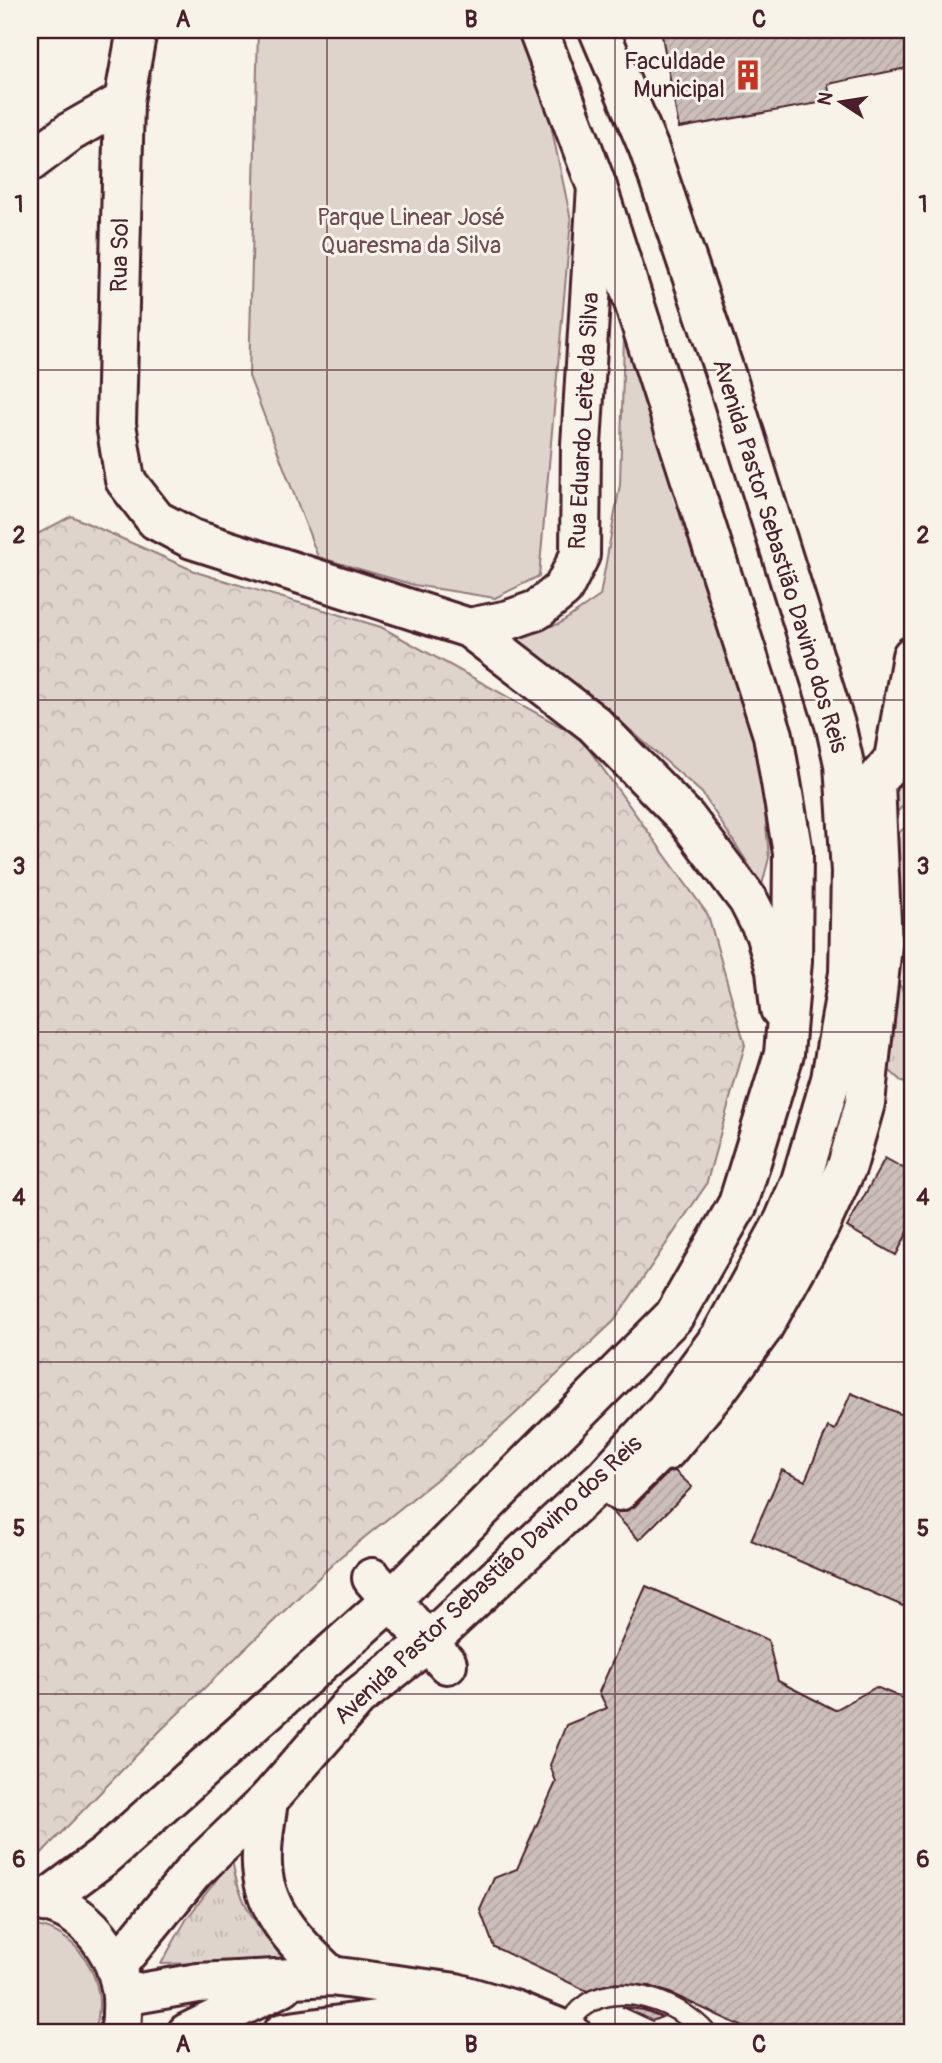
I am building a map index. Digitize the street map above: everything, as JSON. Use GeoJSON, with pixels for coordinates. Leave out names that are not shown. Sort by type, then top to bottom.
{"type":"FeatureCollection","features":[{"type":"Feature","properties":{"kind":"main road","name":"Rua Sol"},"geometry":{"type":"LineString","coordinates":[[125,480],[116,424],[124,101],[137,30]]}},
{"type":"Feature","properties":{"kind":"main road"},"geometry":{"type":"LineString","coordinates":[[37,1900],[116,1847],[382,1589],[674,1316],[738,1204],[784,1054],[792,961],[793,853],[773,735],[597,187],[538,30]]}},
{"type":"Feature","properties":{"kind":"main road","name":"Avenida Pastor Sebastião Davino dos Reis"},"geometry":{"type":"LineString","coordinates":[[120,1980],[194,1871],[268,1800],[358,1698],[438,1653],[666,1409],[722,1336],[784,1220],[801,1181],[831,1079],[849,973],[850,838],[844,764],[836,729],[723,369],[649,149],[599,30]]}},
{"type":"Feature","properties":{"kind":"main road"},"geometry":{"type":"LineString","coordinates":[[30,162],[70,132],[124,101]]}},
{"type":"Feature","properties":{"kind":"main road","name":"Rua Eduardo Leite da Silva"},"geometry":{"type":"LineString","coordinates":[[468,628],[509,620],[537,610],[563,589],[580,555],[581,445],[597,187]]}},
{"type":"Feature","properties":{"kind":"main road","name":"Rua Eduardo Leite da Silva"},"geometry":{"type":"LineString","coordinates":[[125,480],[156,520],[192,538],[468,628],[594,724],[687,818],[748,900],[765,933],[776,970],[784,1054]]}},
{"type":"Feature","properties":{"kind":"main road"},"geometry":{"type":"LineString","coordinates":[[619,1491],[659,1451],[666,1451],[718,1389],[762,1329],[818,1227],[847,1166],[865,1103],[882,946],[875,782],[894,759],[912,656]]}},
{"type":"Feature","properties":{"kind":"main road"},"geometry":{"type":"LineString","coordinates":[[382,1589],[438,1653]]}},
{"type":"Feature","properties":{"kind":"main road"},"geometry":{"type":"LineString","coordinates":[[268,1800],[261,1856],[265,1889],[277,1919],[307,1955],[314,1978]]}},
{"type":"Feature","properties":{"kind":"main road"},"geometry":{"type":"LineString","coordinates":[[37,1900],[75,1914],[100,1936],[120,1980],[119,2033]]}},
{"type":"Feature","properties":{"kind":"main road"},"geometry":{"type":"LineString","coordinates":[[120,1980],[198,1983],[314,1978],[456,1993],[514,2010],[559,2030]]}},
{"type":"Feature","properties":{"kind":"main road"},"geometry":{"type":"LineString","coordinates":[[187,2033],[314,1978]]}},
{"type":"Feature","properties":{"kind":"main road"},"geometry":{"type":"LineString","coordinates":[[283,2033],[426,2013],[481,2033]]}},
{"type":"Feature","properties":{"kind":"lane"},"geometry":{"type":"LineString","coordinates":[[559,2030],[581,2008],[592,2002],[610,1995],[630,1995],[667,2005],[696,2022],[706,2033]]}},
{"type":"Feature","properties":{"kind":"green space","name":"Parque Linear José Quaresma da Silva"},"geometry":{"type":"Polygon","coordinates":[[[258,30],[524,30],[538,64],[571,220],[539,576],[495,598],[414,585],[318,557],[249,376],[258,30]]]}},
{"type":"Feature","properties":{"kind":"green space"},"geometry":{"type":"Polygon","coordinates":[[[624,336],[758,735],[769,858],[762,885],[702,793],[603,706],[511,635],[559,624],[600,596],[620,485],[624,336]]]}},
{"type":"Feature","properties":{"kind":"green space"},"geometry":{"type":"Polygon","coordinates":[[[71,516],[199,573],[381,627],[580,737],[708,915],[745,1045],[706,1185],[614,1321],[498,1430],[340,1557],[161,1730],[30,1865],[30,538],[71,516]]]}},
{"type":"Feature","properties":{"kind":"green space"},"geometry":{"type":"Polygon","coordinates":[[[912,688],[912,797],[885,824],[912,688]]]}},
{"type":"Feature","properties":{"kind":"green space"},"geometry":{"type":"Polygon","coordinates":[[[912,822],[912,952],[887,909],[887,842],[912,822]]]}},
{"type":"Feature","properties":{"kind":"green space"},"geometry":{"type":"Polygon","coordinates":[[[886,963],[912,1005],[912,1085],[902,1082],[887,1068],[886,963]]]}},
{"type":"Feature","properties":{"kind":"green space"},"geometry":{"type":"Polygon","coordinates":[[[232,1859],[244,1902],[267,1938],[287,1961],[161,1964],[186,1920],[232,1859]]]}},
{"type":"Feature","properties":{"kind":"green space"},"geometry":{"type":"Polygon","coordinates":[[[30,1925],[49,1929],[65,1938],[86,1960],[93,1973],[99,2003],[94,2033],[30,2033],[30,1925]]]}},
{"type":"Feature","properties":{"kind":"building","name":"Faculdade Municipal"},"geometry":{"type":"Polygon","coordinates":[[[661,30],[912,30],[912,67],[828,84],[830,101],[679,128],[661,30]]]}},
{"type":"Feature","properties":{"kind":"building"},"geometry":{"type":"Polygon","coordinates":[[[885,1158],[912,1173],[912,1224],[896,1255],[847,1227],[885,1158]]]}},
{"type":"Feature","properties":{"kind":"building"},"geometry":{"type":"Polygon","coordinates":[[[851,1393],[912,1419],[912,1610],[751,1540],[782,1470],[805,1481],[828,1427],[835,1430],[851,1393]]]}},
{"type":"Feature","properties":{"kind":"building"},"geometry":{"type":"Polygon","coordinates":[[[675,1471],[692,1487],[639,1540],[613,1512],[624,1512],[634,1507],[669,1472],[675,1471]]]}},
{"type":"Feature","properties":{"kind":"building"},"geometry":{"type":"Polygon","coordinates":[[[646,1586],[768,1640],[778,1681],[835,1710],[876,1687],[912,1702],[912,2033],[756,2033],[650,1986],[612,1983],[587,1991],[494,1947],[480,1910],[494,1878],[517,1869],[556,1782],[550,1765],[566,1725],[607,1708],[599,1692],[646,1586]]]}},
{"type":"Feature","properties":{"kind":"building"},"geometry":{"type":"Polygon","coordinates":[[[622,2007],[644,2010],[662,2017],[652,2021],[622,2007]]]}},
{"type":"Feature","properties":{"kind":"place","name":"Faculdade Municipal"},"geometry":{"type":"Point","coordinates":[748,75]}}]}
